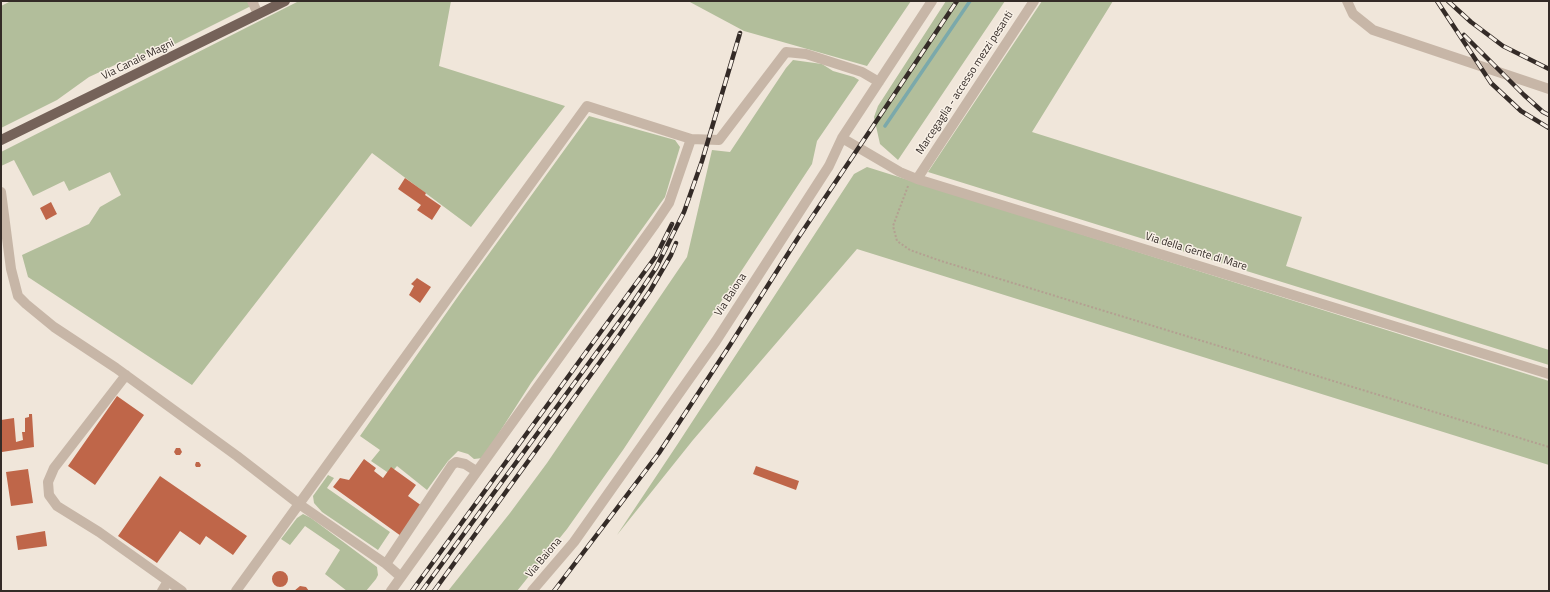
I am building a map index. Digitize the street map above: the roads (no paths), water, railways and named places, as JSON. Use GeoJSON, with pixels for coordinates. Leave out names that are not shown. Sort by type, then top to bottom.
{"type":"FeatureCollection","features":[{"type":"Feature","properties":{"kind":"main road","name":"Via Canale Magni"},"geometry":{"type":"LineString","coordinates":[[1,140],[285,1]]}},
{"type":"Feature","properties":{"kind":"street"},"geometry":{"type":"LineString","coordinates":[[252,1],[258,14]]}},
{"type":"Feature","properties":{"kind":"street","name":"Via Baiona"},"geometry":{"type":"LineString","coordinates":[[532,591],[574,542],[716,341],[830,166],[842,138],[932,1]]}},
{"type":"Feature","properties":{"kind":"street","name":"Marcegaglia - accesso mezzi pesanti"},"geometry":{"type":"LineString","coordinates":[[914,178],[1034,1]]}},
{"type":"Feature","properties":{"kind":"street"},"geometry":{"type":"LineString","coordinates":[[1347,1],[1353,14],[1373,30],[1549,89]]}},
{"type":"Feature","properties":{"kind":"street"},"geometry":{"type":"LineString","coordinates":[[236,591],[586,106],[691,139],[720,140],[786,52],[814,57],[862,72],[879,82]]}},
{"type":"Feature","properties":{"kind":"street","name":"Via della Gente di Mare"},"geometry":{"type":"LineString","coordinates":[[842,138],[914,178],[1549,374]]}},
{"type":"Feature","properties":{"kind":"street"},"geometry":{"type":"LineString","coordinates":[[390,591],[666,208],[691,139]]}},
{"type":"Feature","properties":{"kind":"street"},"geometry":{"type":"LineString","coordinates":[[1,192],[11,269],[18,296],[36,314],[126,375],[237,456],[299,504],[401,576]]}},
{"type":"Feature","properties":{"kind":"street"},"geometry":{"type":"LineString","coordinates":[[126,375],[54,468],[48,482],[49,495],[57,506],[99,532],[182,591]]}},
{"type":"Feature","properties":{"kind":"street"},"geometry":{"type":"LineString","coordinates":[[386,564],[452,465],[456,462],[465,464],[476,470]]}},
{"type":"Feature","properties":{"kind":"street"},"geometry":{"type":"LineString","coordinates":[[162,591],[168,581]]}},
{"type":"Feature","properties":{"kind":"waterway"},"geometry":{"type":"LineString","coordinates":[[885,126],[970,1]]}},
{"type":"Feature","properties":{"kind":"railway"},"geometry":{"type":"LineString","coordinates":[[554,591],[659,453],[798,238],[957,1]]}},
{"type":"Feature","properties":{"kind":"railway"},"geometry":{"type":"LineString","coordinates":[[1437,1],[1491,83],[1521,111],[1549,128]]}},
{"type":"Feature","properties":{"kind":"railway"},"geometry":{"type":"LineString","coordinates":[[1448,1],[1471,22],[1503,46],[1549,69]]}},
{"type":"Feature","properties":{"kind":"railway"},"geometry":{"type":"LineString","coordinates":[[422,591],[630,307],[656,268],[684,212],[702,161],[740,33]]}},
{"type":"Feature","properties":{"kind":"railway"},"geometry":{"type":"LineString","coordinates":[[1464,35],[1524,95],[1543,112],[1549,115]]}},
{"type":"Feature","properties":{"kind":"railway"},"geometry":{"type":"LineString","coordinates":[[412,591],[656,256],[672,224]]}},
{"type":"Feature","properties":{"kind":"railway"},"geometry":{"type":"LineString","coordinates":[[434,591],[616,340],[650,291],[671,255],[676,243]]}}]}
